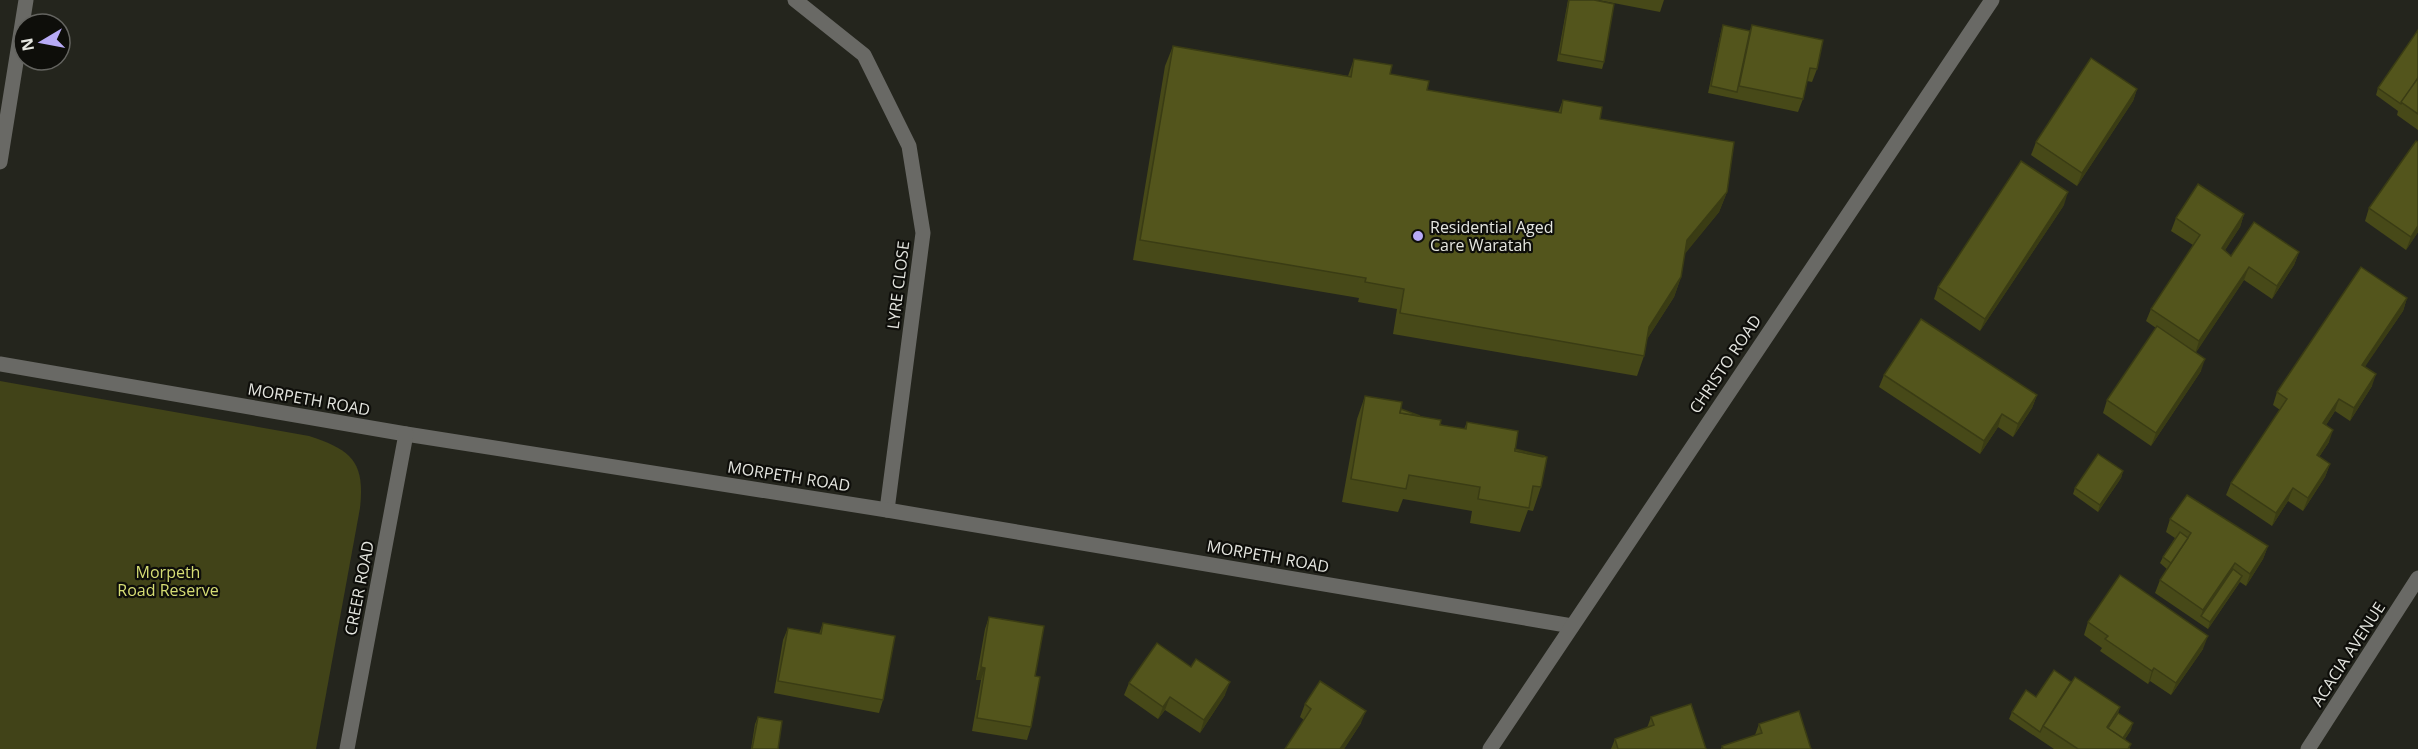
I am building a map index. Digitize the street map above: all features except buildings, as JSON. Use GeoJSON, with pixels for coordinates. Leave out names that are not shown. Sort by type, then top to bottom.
{"type":"FeatureCollection","features":[{"type":"Feature","properties":{"kind":"street"},"geometry":{"type":"LineString","coordinates":[[0,162],[26,0]]}},
{"type":"Feature","properties":{"kind":"street","name":"LYRE CLOSE"},"geometry":{"type":"LineString","coordinates":[[795,0],[864,55],[909,146],[923,232],[887,510]]}},
{"type":"Feature","properties":{"kind":"street","name":"CHRISTO ROAD"},"geometry":{"type":"LineString","coordinates":[[1490,749],[1992,0]]}},
{"type":"Feature","properties":{"kind":"street","name":"MORPETH ROAD"},"geometry":{"type":"LineString","coordinates":[[0,364],[406,434],[887,510],[1572,626]]}},
{"type":"Feature","properties":{"kind":"street","name":"CREER ROAD"},"geometry":{"type":"LineString","coordinates":[[347,749],[406,434]]}},
{"type":"Feature","properties":{"kind":"street","name":"ACACIA AVENUE"},"geometry":{"type":"LineString","coordinates":[[2308,749],[2418,578]]}},
{"type":"Feature","properties":{"kind":"green space","name":"Morpeth Road Reserve"},"geometry":{"type":"Polygon","coordinates":[[[0,381],[309,436],[336,447],[352,460],[360,479],[360,508],[316,749],[0,749],[0,381]]]}},
{"type":"Feature","properties":{"kind":"place","name":"Residential Aged Care Waratah"},"geometry":{"type":"Point","coordinates":[1418,236]}}]}
